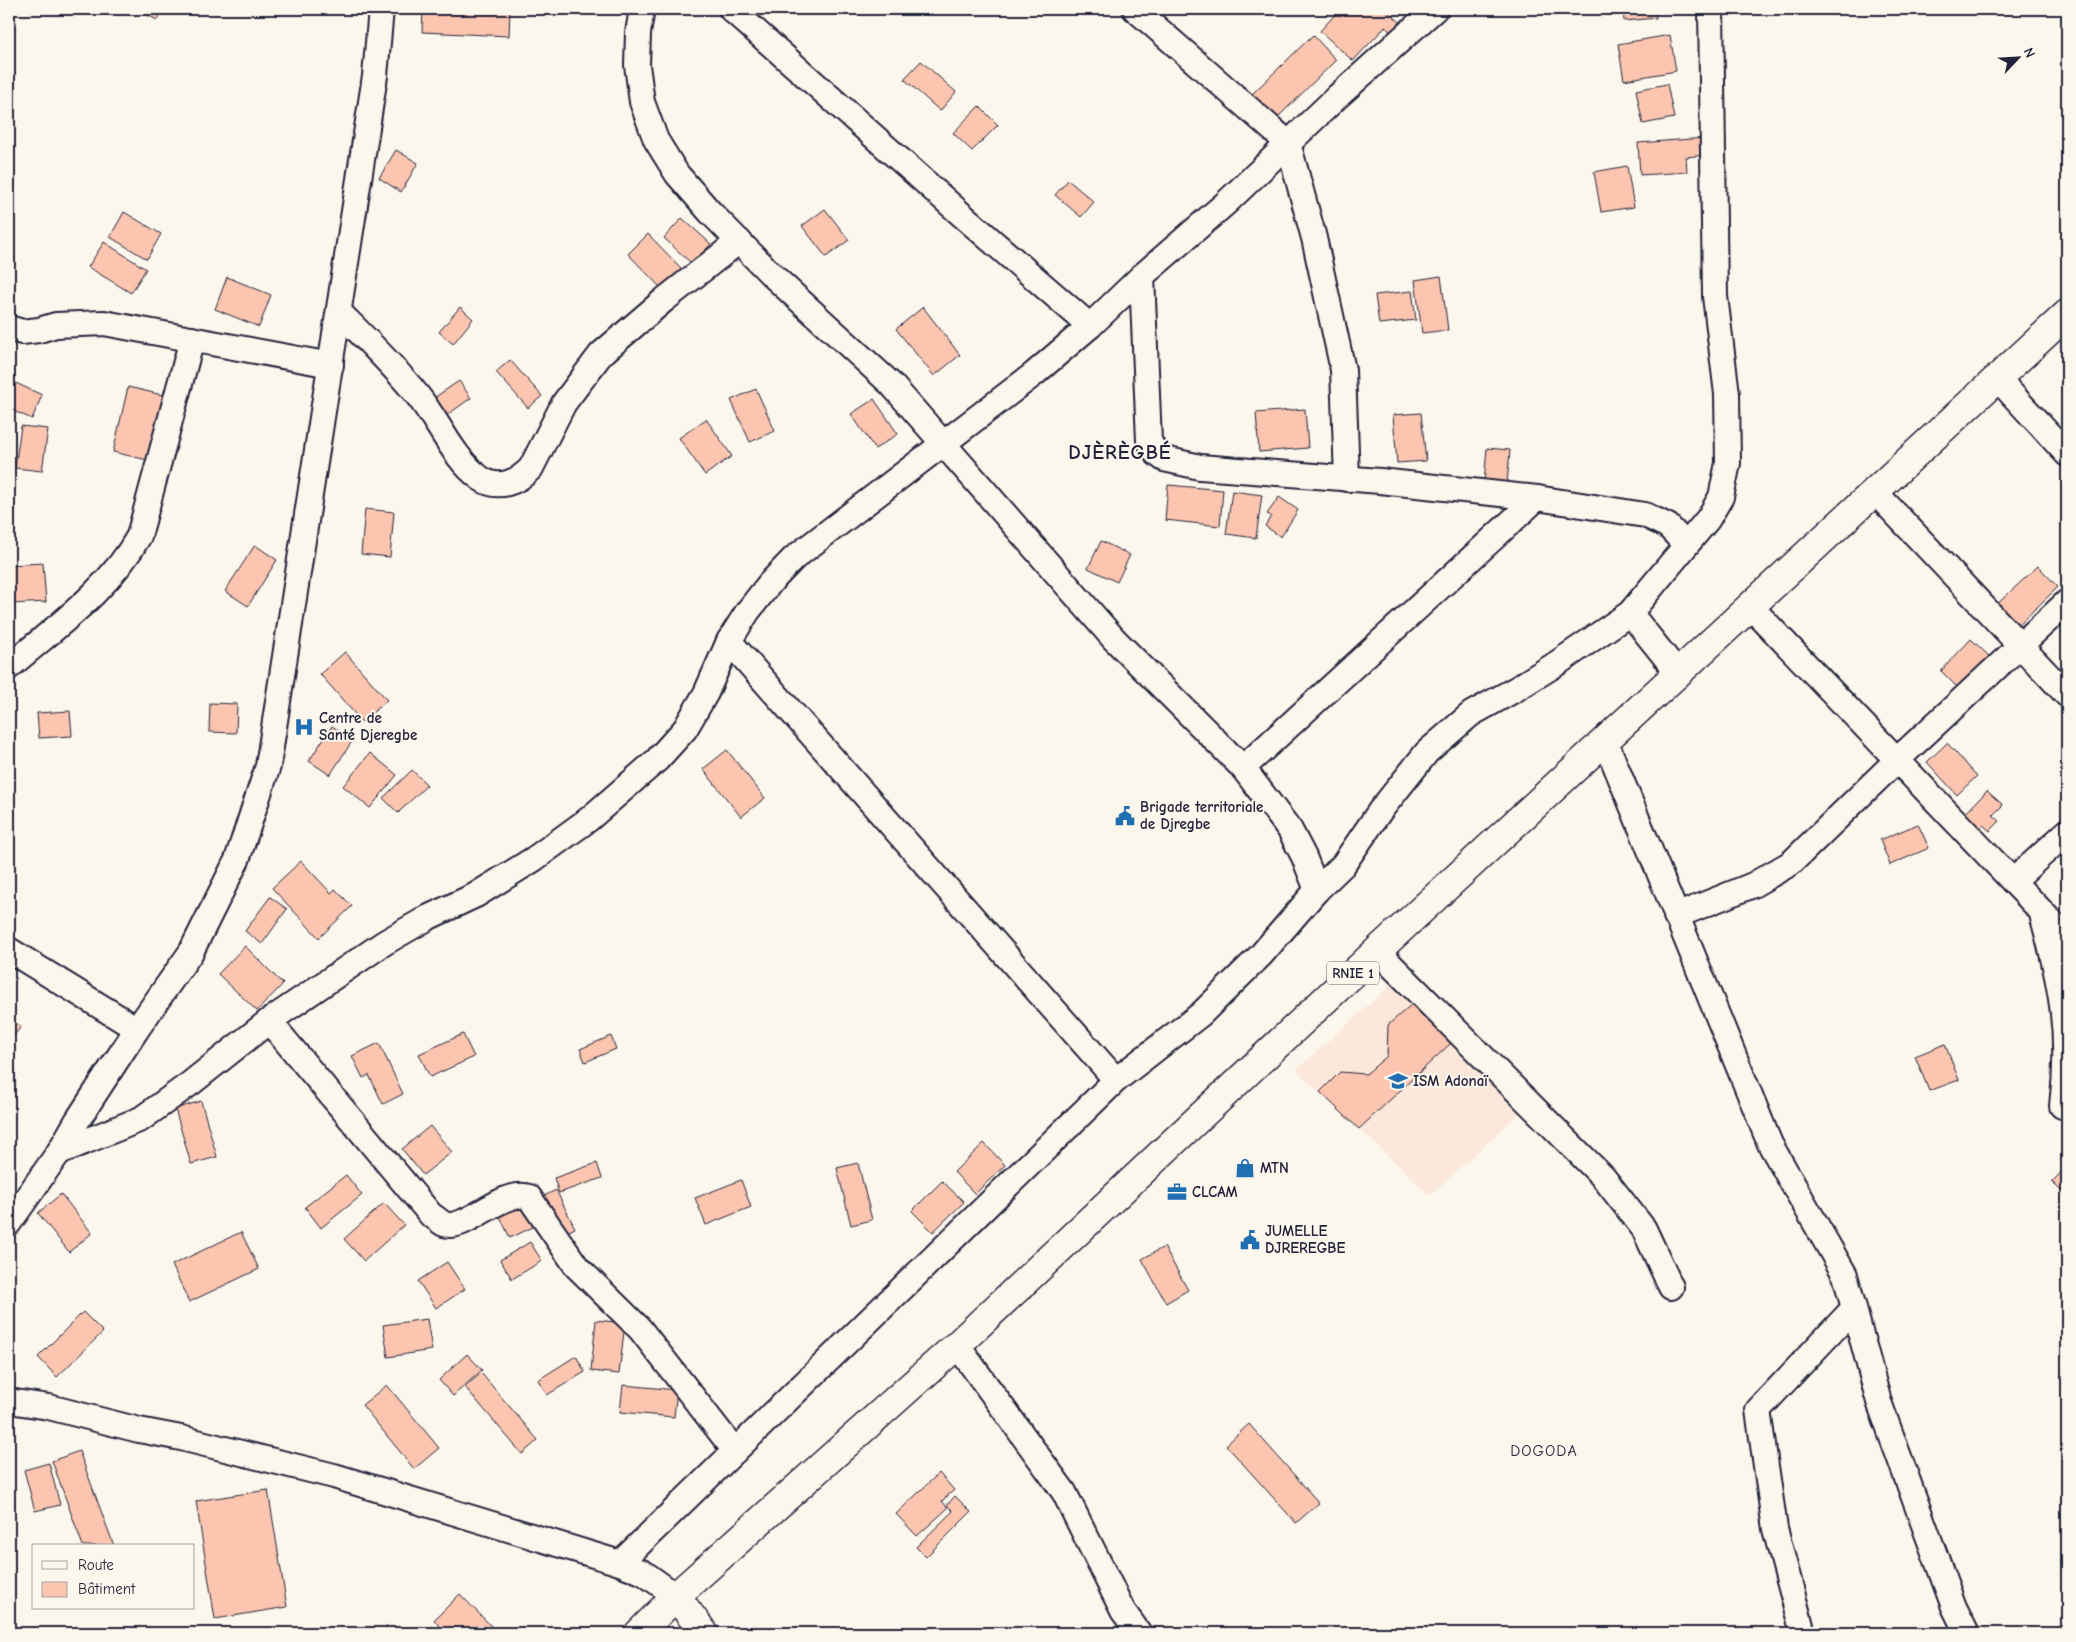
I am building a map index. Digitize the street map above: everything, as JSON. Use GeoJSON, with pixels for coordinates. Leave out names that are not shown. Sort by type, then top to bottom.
{"type":"FeatureCollection","features":[{"type":"Feature","properties":{"kind":"main road","name":"RNIE 1"},"geometry":{"type":"LineString","coordinates":[[639,1633],[676,1596],[957,1345],[1376,951],[2067,314]]}},
{"type":"Feature","properties":{"kind":"main road"},"geometry":{"type":"LineString","coordinates":[[676,1596],[704,1633]]}},
{"type":"Feature","properties":{"kind":"street"},"geometry":{"type":"LineString","coordinates":[[9,1223],[59,1152],[137,1029],[191,952],[238,860],[268,766],[375,76],[381,9]]}},
{"type":"Feature","properties":{"kind":"street"},"geometry":{"type":"LineString","coordinates":[[642,9],[638,33],[637,65],[642,102],[656,140],[677,174],[710,212],[739,241],[892,385],[1114,639],[1243,768],[1290,830],[1304,857],[1317,890]]}},
{"type":"Feature","properties":{"kind":"street"},"geometry":{"type":"LineString","coordinates":[[731,9],[962,215],[1090,326]]}},
{"type":"Feature","properties":{"kind":"street"},"geometry":{"type":"LineString","coordinates":[[1135,9],[1288,143],[1314,238],[1343,370],[1347,479]]}},
{"type":"Feature","properties":{"kind":"street"},"geometry":{"type":"LineString","coordinates":[[620,1563],[1116,1080],[1201,1014],[1260,955],[1317,890],[1343,865],[1380,811],[1427,752],[1470,714],[1556,664],[1630,613],[1708,520],[1721,496],[1728,463],[1727,394],[1715,296],[1711,9]]}},
{"type":"Feature","properties":{"kind":"street"},"geometry":{"type":"LineString","coordinates":[[59,1152],[141,1118],[191,1083],[269,1021],[384,943],[476,895],[534,859],[589,819],[657,760],[685,729],[706,693],[729,641],[770,583],[794,558],[1034,374],[1090,326],[1142,276],[1226,203],[1423,13]]}},
{"type":"Feature","properties":{"kind":"street"},"geometry":{"type":"LineString","coordinates":[[339,312],[418,396],[462,460],[481,479],[497,485],[511,483],[523,477],[531,468],[564,404],[600,354],[664,300],[739,241]]}},
{"type":"Feature","properties":{"kind":"street"},"geometry":{"type":"LineString","coordinates":[[1142,276],[1149,441],[1156,453],[1164,459],[1200,467],[1347,479],[1536,498],[1645,515],[1668,526],[1686,545]]}},
{"type":"Feature","properties":{"kind":"street"},"geometry":{"type":"LineString","coordinates":[[9,328],[22,332],[66,324],[104,322],[331,365]]}},
{"type":"Feature","properties":{"kind":"street"},"geometry":{"type":"LineString","coordinates":[[9,667],[102,586],[129,553],[139,536],[192,339]]}},
{"type":"Feature","properties":{"kind":"street"},"geometry":{"type":"LineString","coordinates":[[1997,378],[2067,454]]}},
{"type":"Feature","properties":{"kind":"street"},"geometry":{"type":"LineString","coordinates":[[1875,492],[2067,695]]}},
{"type":"Feature","properties":{"kind":"street"},"geometry":{"type":"LineString","coordinates":[[1243,768],[1536,498]]}},
{"type":"Feature","properties":{"kind":"street"},"geometry":{"type":"LineString","coordinates":[[1676,916],[1753,885],[1791,863],[1897,760],[2067,602]]}},
{"type":"Feature","properties":{"kind":"street"},"geometry":{"type":"LineString","coordinates":[[1750,606],[2067,938]]}},
{"type":"Feature","properties":{"kind":"street"},"geometry":{"type":"LineString","coordinates":[[1630,613],[1678,673]]}},
{"type":"Feature","properties":{"kind":"street"},"geometry":{"type":"LineString","coordinates":[[729,641],[1116,1080]]}},
{"type":"Feature","properties":{"kind":"street"},"geometry":{"type":"LineString","coordinates":[[1605,740],[1770,1144],[1845,1275],[1879,1402],[1954,1607],[1967,1633]]}},
{"type":"Feature","properties":{"kind":"street"},"geometry":{"type":"LineString","coordinates":[[2013,881],[2067,832]]}},
{"type":"Feature","properties":{"kind":"street"},"geometry":{"type":"LineString","coordinates":[[2041,910],[2056,967],[2066,1032],[2066,1070],[2062,1106]]}},
{"type":"Feature","properties":{"kind":"street"},"geometry":{"type":"LineString","coordinates":[[9,950],[137,1029]]}},
{"type":"Feature","properties":{"kind":"street"},"geometry":{"type":"LineString","coordinates":[[1376,951],[1603,1177],[1644,1229],[1671,1287]]}},
{"type":"Feature","properties":{"kind":"street"},"geometry":{"type":"LineString","coordinates":[[269,1021],[431,1215],[445,1224],[458,1223],[511,1196],[522,1195],[529,1198],[577,1267],[640,1329],[735,1451]]}},
{"type":"Feature","properties":{"kind":"street"},"geometry":{"type":"LineString","coordinates":[[1803,1633],[1775,1529],[1758,1410],[1854,1308]]}},
{"type":"Feature","properties":{"kind":"street"},"geometry":{"type":"LineString","coordinates":[[957,1345],[1064,1492],[1123,1612],[1139,1633]]}},
{"type":"Feature","properties":{"kind":"street"},"geometry":{"type":"LineString","coordinates":[[9,1401],[49,1407],[334,1476],[620,1563],[644,1573],[676,1596]]}},
{"type":"Feature","properties":{"kind":"shaded area","name":"ISM Adonaï"},"geometry":{"type":"Polygon","coordinates":[[[1392,984],[1520,1113],[1430,1195],[1296,1070],[1392,984]]]}},
{"type":"Feature","properties":{"kind":"building"},"geometry":{"type":"Polygon","coordinates":[[[136,9],[163,9],[157,20],[136,9]]]}},
{"type":"Feature","properties":{"kind":"building"},"geometry":{"type":"Polygon","coordinates":[[[423,9],[510,9],[509,36],[422,32],[423,9]]]}},
{"type":"Feature","properties":{"kind":"building"},"geometry":{"type":"Polygon","coordinates":[[[1340,9],[1385,9],[1400,22],[1391,32],[1385,27],[1353,61],[1320,31],[1340,9]]]}},
{"type":"Feature","properties":{"kind":"building"},"geometry":{"type":"Polygon","coordinates":[[[1623,9],[1655,9],[1656,18],[1624,21],[1623,9]]]}},
{"type":"Feature","properties":{"kind":"building"},"geometry":{"type":"Polygon","coordinates":[[[1313,35],[1336,60],[1274,121],[1250,96],[1313,35]]]}},
{"type":"Feature","properties":{"kind":"building"},"geometry":{"type":"Polygon","coordinates":[[[1670,35],[1676,71],[1624,80],[1618,44],[1670,35]]]}},
{"type":"Feature","properties":{"kind":"building"},"geometry":{"type":"Polygon","coordinates":[[[921,61],[956,92],[940,111],[904,79],[921,61]]]}},
{"type":"Feature","properties":{"kind":"building"},"geometry":{"type":"Polygon","coordinates":[[[1667,84],[1674,118],[1643,124],[1636,90],[1667,84]]]}},
{"type":"Feature","properties":{"kind":"building"},"geometry":{"type":"Polygon","coordinates":[[[979,106],[998,125],[972,151],[953,133],[979,106]]]}},
{"type":"Feature","properties":{"kind":"building"},"geometry":{"type":"Polygon","coordinates":[[[1705,138],[1706,155],[1686,157],[1687,172],[1640,175],[1638,143],[1705,138]]]}},
{"type":"Feature","properties":{"kind":"building"},"geometry":{"type":"Polygon","coordinates":[[[396,150],[418,163],[401,192],[379,178],[396,150]]]}},
{"type":"Feature","properties":{"kind":"building"},"geometry":{"type":"Polygon","coordinates":[[[1627,166],[1634,207],[1601,212],[1594,172],[1627,166]]]}},
{"type":"Feature","properties":{"kind":"building"},"geometry":{"type":"Polygon","coordinates":[[[1068,180],[1094,202],[1081,217],[1055,195],[1068,180]]]}},
{"type":"Feature","properties":{"kind":"building"},"geometry":{"type":"Polygon","coordinates":[[[825,209],[849,240],[826,257],[802,226],[825,209]]]}},
{"type":"Feature","properties":{"kind":"building"},"geometry":{"type":"Polygon","coordinates":[[[124,212],[161,234],[147,259],[110,237],[124,212]]]}},
{"type":"Feature","properties":{"kind":"building"},"geometry":{"type":"Polygon","coordinates":[[[682,218],[711,244],[692,264],[664,238],[682,218]]]}},
{"type":"Feature","properties":{"kind":"building"},"geometry":{"type":"Polygon","coordinates":[[[648,234],[682,269],[662,289],[628,254],[648,234]]]}},
{"type":"Feature","properties":{"kind":"building"},"geometry":{"type":"Polygon","coordinates":[[[104,242],[146,269],[131,293],[88,267],[104,242]]]}},
{"type":"Feature","properties":{"kind":"building"},"geometry":{"type":"Polygon","coordinates":[[[1441,276],[1448,330],[1422,333],[1415,280],[1441,276]]]}},
{"type":"Feature","properties":{"kind":"building"},"geometry":{"type":"Polygon","coordinates":[[[227,277],[271,295],[259,327],[215,309],[227,277]]]}},
{"type":"Feature","properties":{"kind":"building"},"geometry":{"type":"Polygon","coordinates":[[[1412,291],[1416,320],[1379,324],[1375,295],[1412,291]]]}},
{"type":"Feature","properties":{"kind":"building"},"geometry":{"type":"Polygon","coordinates":[[[460,307],[473,319],[453,344],[439,332],[460,307]]]}},
{"type":"Feature","properties":{"kind":"building"},"geometry":{"type":"Polygon","coordinates":[[[923,307],[960,355],[934,376],[896,329],[923,307]]]}},
{"type":"Feature","properties":{"kind":"building"},"geometry":{"type":"Polygon","coordinates":[[[510,360],[542,396],[528,408],[496,372],[510,360]]]}},
{"type":"Feature","properties":{"kind":"building"},"geometry":{"type":"Polygon","coordinates":[[[9,380],[42,395],[32,419],[9,409],[9,380]]]}},
{"type":"Feature","properties":{"kind":"building"},"geometry":{"type":"Polygon","coordinates":[[[459,381],[471,398],[440,420],[428,402],[459,381]]]}},
{"type":"Feature","properties":{"kind":"building"},"geometry":{"type":"Polygon","coordinates":[[[128,387],[167,396],[152,461],[113,452],[128,387]]]}},
{"type":"Feature","properties":{"kind":"building"},"geometry":{"type":"Polygon","coordinates":[[[756,389],[775,431],[750,442],[731,400],[756,389]]]}},
{"type":"Feature","properties":{"kind":"building"},"geometry":{"type":"Polygon","coordinates":[[[874,399],[898,434],[875,449],[851,414],[874,399]]]}},
{"type":"Feature","properties":{"kind":"building"},"geometry":{"type":"Polygon","coordinates":[[[1305,409],[1308,448],[1259,452],[1256,413],[1305,409]]]}},
{"type":"Feature","properties":{"kind":"building"},"geometry":{"type":"Polygon","coordinates":[[[1421,413],[1426,461],[1397,463],[1393,415],[1421,413]]]}},
{"type":"Feature","properties":{"kind":"building"},"geometry":{"type":"Polygon","coordinates":[[[706,419],[732,456],[705,475],[679,438],[706,419]]]}},
{"type":"Feature","properties":{"kind":"building"},"geometry":{"type":"Polygon","coordinates":[[[21,426],[48,429],[42,471],[15,468],[21,426]]]}},
{"type":"Feature","properties":{"kind":"building"},"geometry":{"type":"Polygon","coordinates":[[[1487,448],[1510,450],[1507,484],[1484,482],[1487,448]]]}},
{"type":"Feature","properties":{"kind":"building"},"geometry":{"type":"Polygon","coordinates":[[[1168,485],[1223,490],[1220,526],[1165,520],[1168,485]]]}},
{"type":"Feature","properties":{"kind":"building"},"geometry":{"type":"Polygon","coordinates":[[[1232,491],[1262,495],[1256,538],[1226,534],[1232,491]]]}},
{"type":"Feature","properties":{"kind":"building"},"geometry":{"type":"Polygon","coordinates":[[[1279,497],[1298,510],[1281,537],[1265,526],[1271,516],[1267,514],[1279,497]]]}},
{"type":"Feature","properties":{"kind":"building"},"geometry":{"type":"Polygon","coordinates":[[[365,509],[394,512],[390,557],[361,554],[365,509]]]}},
{"type":"Feature","properties":{"kind":"building"},"geometry":{"type":"Polygon","coordinates":[[[1101,541],[1130,555],[1117,582],[1088,568],[1101,541]]]}},
{"type":"Feature","properties":{"kind":"building"},"geometry":{"type":"Polygon","coordinates":[[[255,545],[277,560],[248,606],[225,591],[255,545]]]}},
{"type":"Feature","properties":{"kind":"building"},"geometry":{"type":"Polygon","coordinates":[[[43,563],[46,602],[11,604],[9,565],[43,563]]]}},
{"type":"Feature","properties":{"kind":"building"},"geometry":{"type":"Polygon","coordinates":[[[2038,566],[2058,587],[2014,629],[1994,607],[2038,566]]]}},
{"type":"Feature","properties":{"kind":"building"},"geometry":{"type":"Polygon","coordinates":[[[1971,639],[1989,656],[1958,688],[1941,671],[1971,639]]]}},
{"type":"Feature","properties":{"kind":"building"},"geometry":{"type":"Polygon","coordinates":[[[345,652],[387,700],[362,722],[320,674],[345,652]]]}},
{"type":"Feature","properties":{"kind":"building"},"geometry":{"type":"Polygon","coordinates":[[[210,703],[237,704],[236,733],[209,732],[210,703]]]}},
{"type":"Feature","properties":{"kind":"building"},"geometry":{"type":"Polygon","coordinates":[[[70,711],[72,736],[39,738],[37,713],[70,711]]]}},
{"type":"Feature","properties":{"kind":"building"},"geometry":{"type":"Polygon","coordinates":[[[332,726],[353,740],[330,775],[309,761],[332,726]]]}},
{"type":"Feature","properties":{"kind":"building"},"geometry":{"type":"Polygon","coordinates":[[[1947,743],[1977,776],[1957,795],[1927,762],[1947,743]]]}},
{"type":"Feature","properties":{"kind":"building"},"geometry":{"type":"Polygon","coordinates":[[[727,750],[765,798],[741,817],[703,769],[727,750]]]}},
{"type":"Feature","properties":{"kind":"building"},"geometry":{"type":"Polygon","coordinates":[[[370,753],[397,775],[370,808],[343,786],[370,753]]]}},
{"type":"Feature","properties":{"kind":"building"},"geometry":{"type":"Polygon","coordinates":[[[412,770],[427,785],[398,813],[383,798],[412,770]]]}},
{"type":"Feature","properties":{"kind":"building"},"geometry":{"type":"Polygon","coordinates":[[[1987,791],[2003,805],[1993,815],[2000,821],[1990,831],[1983,825],[1975,834],[1960,819],[1987,791]]]}},
{"type":"Feature","properties":{"kind":"building"},"geometry":{"type":"Polygon","coordinates":[[[1918,824],[1929,848],[1890,865],[1880,840],[1918,824]]]}},
{"type":"Feature","properties":{"kind":"building"},"geometry":{"type":"Polygon","coordinates":[[[301,861],[331,893],[335,889],[352,906],[319,938],[272,888],[301,861]]]}},
{"type":"Feature","properties":{"kind":"building"},"geometry":{"type":"Polygon","coordinates":[[[270,897],[287,909],[262,944],[245,931],[270,897]]]}},
{"type":"Feature","properties":{"kind":"building"},"geometry":{"type":"Polygon","coordinates":[[[245,946],[283,984],[257,1011],[218,974],[245,946]]]}},
{"type":"Feature","properties":{"kind":"building"},"geometry":{"type":"Polygon","coordinates":[[[1412,1004],[1451,1043],[1359,1129],[1320,1092],[1340,1072],[1366,1074],[1387,1056],[1388,1025],[1412,1004]]]}},
{"type":"Feature","properties":{"kind":"building"},"geometry":{"type":"Polygon","coordinates":[[[9,1017],[21,1027],[9,1041],[9,1017]]]}},
{"type":"Feature","properties":{"kind":"building"},"geometry":{"type":"Polygon","coordinates":[[[463,1034],[474,1057],[430,1077],[419,1054],[463,1034]]]}},
{"type":"Feature","properties":{"kind":"building"},"geometry":{"type":"Polygon","coordinates":[[[611,1036],[616,1049],[585,1062],[580,1049],[611,1036]]]}},
{"type":"Feature","properties":{"kind":"building"},"geometry":{"type":"Polygon","coordinates":[[[379,1043],[403,1094],[383,1104],[369,1075],[363,1078],[352,1056],[379,1043]]]}},
{"type":"Feature","properties":{"kind":"building"},"geometry":{"type":"Polygon","coordinates":[[[1945,1044],[1959,1080],[1929,1091],[1915,1056],[1945,1044]]]}},
{"type":"Feature","properties":{"kind":"building"},"geometry":{"type":"Polygon","coordinates":[[[201,1101],[217,1157],[191,1164],[175,1109],[201,1101]]]}},
{"type":"Feature","properties":{"kind":"building"},"geometry":{"type":"Polygon","coordinates":[[[430,1126],[452,1152],[423,1175],[402,1149],[430,1126]]]}},
{"type":"Feature","properties":{"kind":"building"},"geometry":{"type":"Polygon","coordinates":[[[984,1143],[1005,1165],[975,1194],[954,1172],[984,1143]]]}},
{"type":"Feature","properties":{"kind":"building"},"geometry":{"type":"Polygon","coordinates":[[[597,1163],[602,1178],[559,1193],[554,1178],[597,1163]]]}},
{"type":"Feature","properties":{"kind":"building"},"geometry":{"type":"Polygon","coordinates":[[[858,1163],[872,1220],[851,1225],[837,1168],[858,1163]]]}},
{"type":"Feature","properties":{"kind":"building"},"geometry":{"type":"Polygon","coordinates":[[[2067,1166],[2067,1197],[2052,1182],[2067,1166]]]}},
{"type":"Feature","properties":{"kind":"building"},"geometry":{"type":"Polygon","coordinates":[[[346,1175],[362,1195],[321,1228],[305,1207],[346,1175]]]}},
{"type":"Feature","properties":{"kind":"building"},"geometry":{"type":"Polygon","coordinates":[[[741,1180],[751,1207],[706,1225],[695,1198],[741,1180]]]}},
{"type":"Feature","properties":{"kind":"building"},"geometry":{"type":"Polygon","coordinates":[[[942,1181],[964,1202],[933,1232],[912,1211],[942,1181]]]}},
{"type":"Feature","properties":{"kind":"building"},"geometry":{"type":"Polygon","coordinates":[[[556,1190],[575,1228],[563,1234],[544,1196],[556,1190]]]}},
{"type":"Feature","properties":{"kind":"building"},"geometry":{"type":"Polygon","coordinates":[[[61,1194],[92,1233],[69,1252],[38,1213],[61,1194]]]}},
{"type":"Feature","properties":{"kind":"building"},"geometry":{"type":"Polygon","coordinates":[[[523,1201],[535,1226],[510,1238],[498,1212],[523,1201]]]}},
{"type":"Feature","properties":{"kind":"building"},"geometry":{"type":"Polygon","coordinates":[[[384,1203],[404,1225],[364,1261],[344,1239],[384,1203]]]}},
{"type":"Feature","properties":{"kind":"building"},"geometry":{"type":"Polygon","coordinates":[[[241,1232],[259,1269],[189,1302],[172,1265],[241,1232]]]}},
{"type":"Feature","properties":{"kind":"building"},"geometry":{"type":"Polygon","coordinates":[[[530,1242],[542,1261],[512,1279],[500,1260],[530,1242]]]}},
{"type":"Feature","properties":{"kind":"building"},"geometry":{"type":"Polygon","coordinates":[[[1164,1247],[1188,1290],[1166,1303],[1142,1259],[1164,1247]]]}},
{"type":"Feature","properties":{"kind":"building"},"geometry":{"type":"Polygon","coordinates":[[[447,1262],[465,1289],[436,1308],[418,1281],[447,1262]]]}},
{"type":"Feature","properties":{"kind":"building"},"geometry":{"type":"Polygon","coordinates":[[[83,1312],[103,1332],[57,1377],[38,1357],[83,1312]]]}},
{"type":"Feature","properties":{"kind":"building"},"geometry":{"type":"Polygon","coordinates":[[[427,1319],[432,1350],[388,1357],[383,1325],[427,1319]]]}},
{"type":"Feature","properties":{"kind":"building"},"geometry":{"type":"Polygon","coordinates":[[[596,1320],[625,1323],[619,1374],[591,1371],[596,1320]]]}},
{"type":"Feature","properties":{"kind":"building"},"geometry":{"type":"Polygon","coordinates":[[[467,1354],[482,1370],[453,1396],[439,1380],[467,1354]]]}},
{"type":"Feature","properties":{"kind":"building"},"geometry":{"type":"Polygon","coordinates":[[[576,1356],[585,1372],[547,1395],[538,1380],[576,1356]]]}},
{"type":"Feature","properties":{"kind":"building"},"geometry":{"type":"Polygon","coordinates":[[[481,1373],[538,1440],[522,1454],[465,1387],[481,1373]]]}},
{"type":"Feature","properties":{"kind":"building"},"geometry":{"type":"Polygon","coordinates":[[[387,1385],[439,1448],[414,1469],[362,1405],[387,1385]]]}},
{"type":"Feature","properties":{"kind":"building"},"geometry":{"type":"Polygon","coordinates":[[[623,1385],[677,1390],[674,1417],[620,1412],[623,1385]]]}},
{"type":"Feature","properties":{"kind":"building"},"geometry":{"type":"Polygon","coordinates":[[[1249,1424],[1319,1503],[1296,1523],[1226,1445],[1249,1424]]]}},
{"type":"Feature","properties":{"kind":"building"},"geometry":{"type":"Polygon","coordinates":[[[79,1451],[113,1544],[82,1544],[52,1461],[79,1451]]]}},
{"type":"Feature","properties":{"kind":"building"},"geometry":{"type":"Polygon","coordinates":[[[49,1463],[60,1505],[35,1511],[24,1470],[49,1463]]]}},
{"type":"Feature","properties":{"kind":"building"},"geometry":{"type":"Polygon","coordinates":[[[939,1473],[954,1490],[942,1501],[948,1508],[917,1536],[896,1514],[939,1473]]]}},
{"type":"Feature","properties":{"kind":"building"},"geometry":{"type":"Polygon","coordinates":[[[268,1490],[287,1607],[215,1619],[196,1501],[268,1490]]]}},
{"type":"Feature","properties":{"kind":"building"},"geometry":{"type":"Polygon","coordinates":[[[955,1496],[971,1512],[926,1557],[916,1547],[953,1511],[947,1505],[955,1496]]]}},
{"type":"Feature","properties":{"kind":"building"},"geometry":{"type":"Polygon","coordinates":[[[460,1594],[492,1627],[486,1633],[447,1633],[434,1620],[460,1594]]]}},
{"type":"Feature","properties":{"kind":"place","name":"Centre de Santé Djeregbe"},"geometry":{"type":"Point","coordinates":[304,727]}},
{"type":"Feature","properties":{"kind":"place","name":"Brigade territoriale de Djregbe"},"geometry":{"type":"Point","coordinates":[1125,816]}},
{"type":"Feature","properties":{"kind":"place","name":"ISM Adonaï"},"geometry":{"type":"Point","coordinates":[1398,1081]}},
{"type":"Feature","properties":{"kind":"place","name":"MTN"},"geometry":{"type":"Point","coordinates":[1245,1168]}},
{"type":"Feature","properties":{"kind":"place","name":"CLCAM"},"geometry":{"type":"Point","coordinates":[1177,1192]}},
{"type":"Feature","properties":{"kind":"place","name":"JUMELLE DJREREGBE"},"geometry":{"type":"Point","coordinates":[1250,1240]}},
{"type":"Feature","properties":{"kind":"district","name":"DJÈRÈGBÉ"},"geometry":{"type":"Point","coordinates":[1120,452]}},
{"type":"Feature","properties":{"kind":"district","name":"DOGODA"},"geometry":{"type":"Point","coordinates":[1544,1451]}}]}
